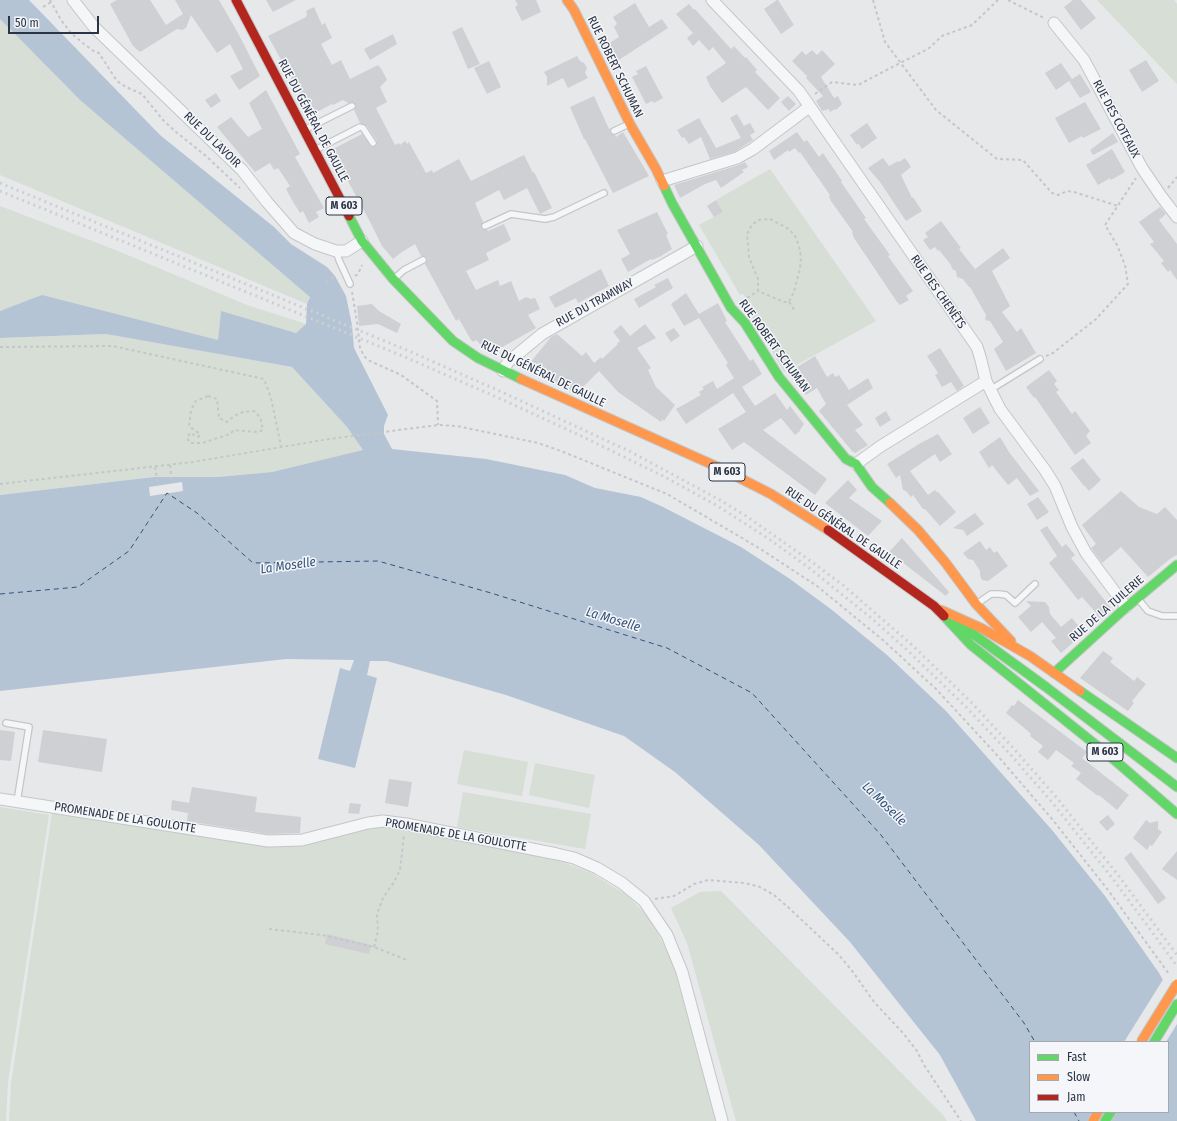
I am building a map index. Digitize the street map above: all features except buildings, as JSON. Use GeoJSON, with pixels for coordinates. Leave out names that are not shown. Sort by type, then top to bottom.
{"type":"FeatureCollection","features":[{"type":"Feature","properties":{"kind":"main road","name":"RUE DU GÉNÉRAL DE GAULLE"},"geometry":{"type":"LineString","coordinates":[[236,0],[362,241],[373,258],[453,341],[478,358],[503,372],[720,468],[771,494],[827,529],[934,606],[981,628],[1030,656],[1177,758]]}},
{"type":"Feature","properties":{"kind":"main road","name":"RUE ROBERT SCHUMAN"},"geometry":{"type":"LineString","coordinates":[[567,0],[574,10],[653,170],[662,181],[672,203],[731,308],[745,323],[779,377],[846,459],[856,464],[872,487],[918,530],[945,562],[976,604],[1008,638],[1030,656]]}},
{"type":"Feature","properties":{"kind":"main road","name":"RUE DE LA TUILERIE"},"geometry":{"type":"LineString","coordinates":[[1054,673],[1126,607],[1177,565]]}},
{"type":"Feature","properties":{"kind":"main road","name":"RUE DU GÉNÉRAL DE GAULLE"},"geometry":{"type":"LineString","coordinates":[[934,606],[971,646],[1112,757],[1177,814]]}},
{"type":"Feature","properties":{"kind":"main road"},"geometry":{"type":"LineString","coordinates":[[934,606],[1046,687],[1177,787]]}},
{"type":"Feature","properties":{"kind":"main road"},"geometry":{"type":"LineString","coordinates":[[1142,1041],[1177,984]]}},
{"type":"Feature","properties":{"kind":"main road"},"geometry":{"type":"LineString","coordinates":[[1155,1041],[1177,1004]]}},
{"type":"Feature","properties":{"kind":"street","name":"RUE DU LAVOIR"},"geometry":{"type":"LineString","coordinates":[[73,0],[94,27],[242,170],[294,233],[315,244],[336,251]]}},
{"type":"Feature","properties":{"kind":"street","name":"RUE DES CHENÊTS"},"geometry":{"type":"LineString","coordinates":[[712,0],[799,91],[977,347],[988,386],[1000,408],[1055,486],[1072,527],[1086,553],[1126,607]]}},
{"type":"Feature","properties":{"kind":"street","name":"RUE DES COTEAUX"},"geometry":{"type":"LineString","coordinates":[[1054,23],[1084,60],[1142,168],[1177,217]]}},
{"type":"Feature","properties":{"kind":"street"},"geometry":{"type":"LineString","coordinates":[[662,181],[737,158],[753,149],[807,104]]}},
{"type":"Feature","properties":{"kind":"street"},"geometry":{"type":"LineString","coordinates":[[336,251],[346,251],[362,241]]}},
{"type":"Feature","properties":{"kind":"street","name":"RUE DU TRAMWAY"},"geometry":{"type":"LineString","coordinates":[[503,372],[508,362],[542,334],[697,246]]}},
{"type":"Feature","properties":{"kind":"street"},"geometry":{"type":"LineString","coordinates":[[856,464],[881,446],[988,386]]}},
{"type":"Feature","properties":{"kind":"street","name":"PROMENADE DE LA GOULOTTE"},"geometry":{"type":"LineString","coordinates":[[0,799],[268,841],[302,840],[368,823],[383,821],[406,824],[557,854],[574,858],[597,868],[622,883],[644,901],[666,935],[682,972],[722,1121]]}},
{"type":"Feature","properties":{"kind":"lane"},"geometry":{"type":"LineString","coordinates":[[304,130],[352,106]]}},
{"type":"Feature","properties":{"kind":"lane"},"geometry":{"type":"LineString","coordinates":[[614,131],[630,124]]}},
{"type":"Feature","properties":{"kind":"lane"},"geometry":{"type":"LineString","coordinates":[[315,150],[360,127],[363,128],[373,143]]}},
{"type":"Feature","properties":{"kind":"lane"},"geometry":{"type":"LineString","coordinates":[[486,226],[511,214],[545,220],[604,193]]}},
{"type":"Feature","properties":{"kind":"lane"},"geometry":{"type":"LineString","coordinates":[[336,251],[338,260],[350,284]]}},
{"type":"Feature","properties":{"kind":"lane"},"geometry":{"type":"LineString","coordinates":[[393,279],[404,270],[423,260]]}},
{"type":"Feature","properties":{"kind":"lane"},"geometry":{"type":"LineString","coordinates":[[988,386],[1040,358]]}},
{"type":"Feature","properties":{"kind":"lane"},"geometry":{"type":"LineString","coordinates":[[976,604],[992,594],[1006,595],[1015,603],[1035,584]]}},
{"type":"Feature","properties":{"kind":"lane"},"geometry":{"type":"LineString","coordinates":[[1138,598],[1148,612],[1162,616],[1177,616]]}},
{"type":"Feature","properties":{"kind":"lane"},"geometry":{"type":"LineString","coordinates":[[6,723],[29,727],[17,802]]}},
{"type":"Feature","properties":{"kind":"path"},"geometry":{"type":"LineString","coordinates":[[873,0],[885,42],[936,110],[997,159],[1023,160],[1052,193],[1058,195],[1067,191],[1074,192],[1118,206]]}},
{"type":"Feature","properties":{"kind":"path"},"geometry":{"type":"LineString","coordinates":[[807,104],[832,82],[858,86],[900,63],[928,50],[942,36],[972,25],[998,0]]}},
{"type":"Feature","properties":{"kind":"path"},"geometry":{"type":"LineString","coordinates":[[1008,0],[1054,23]]}},
{"type":"Feature","properties":{"kind":"path"},"geometry":{"type":"LineString","coordinates":[[43,7],[50,1],[61,20],[71,33],[95,52],[99,53],[117,81],[142,94],[163,120],[206,156],[244,191]]}},
{"type":"Feature","properties":{"kind":"path"},"geometry":{"type":"LineString","coordinates":[[1040,358],[1053,353],[1096,319],[1128,284],[1125,265],[1117,244],[1105,225],[1142,168]]}},
{"type":"Feature","properties":{"kind":"path"},"geometry":{"type":"LineString","coordinates":[[758,292],[758,279],[749,257],[747,234],[758,220],[770,220],[789,228],[795,236],[799,246],[801,257],[800,268],[794,292],[789,302]]}},
{"type":"Feature","properties":{"kind":"path"},"geometry":{"type":"LineString","coordinates":[[373,258],[362,264],[358,274],[351,280],[350,284],[362,352],[368,360],[401,375],[437,401],[438,425]]}},
{"type":"Feature","properties":{"kind":"path"},"geometry":{"type":"LineString","coordinates":[[326,282],[335,276]]}},
{"type":"Feature","properties":{"kind":"path"},"geometry":{"type":"LineString","coordinates":[[731,308],[758,292]]}},
{"type":"Feature","properties":{"kind":"path"},"geometry":{"type":"LineString","coordinates":[[758,292],[784,302],[789,302]]}},
{"type":"Feature","properties":{"kind":"path"},"geometry":{"type":"LineString","coordinates":[[789,302],[795,311]]}},
{"type":"Feature","properties":{"kind":"path"},"geometry":{"type":"LineString","coordinates":[[0,347],[113,346],[264,379],[271,398],[281,446]]}},
{"type":"Feature","properties":{"kind":"path"},"geometry":{"type":"LineString","coordinates":[[208,396],[217,399],[220,418],[227,422],[234,416],[243,412],[254,411],[260,417],[263,430],[258,432],[234,430],[230,434],[202,443],[190,443],[187,438],[190,433],[198,437],[200,435],[189,426],[191,410],[196,401],[208,396]]}},
{"type":"Feature","properties":{"kind":"path"},"geometry":{"type":"LineString","coordinates":[[0,484],[193,462],[281,446],[438,425],[457,426],[538,443],[561,450],[666,494],[759,548],[817,586],[884,641],[936,689],[996,754],[1052,819],[1108,890],[1170,976]]}},
{"type":"Feature","properties":{"kind":"path"},"geometry":{"type":"LineString","coordinates":[[170,465],[172,483]]}},
{"type":"Feature","properties":{"kind":"path"},"geometry":{"type":"LineString","coordinates":[[154,467],[158,485]]}},
{"type":"Feature","properties":{"kind":"path"},"geometry":{"type":"LineString","coordinates":[[374,947],[378,931],[377,914],[383,898],[400,870],[406,824]]}},
{"type":"Feature","properties":{"kind":"path"},"geometry":{"type":"LineString","coordinates":[[644,901],[674,896],[694,884],[708,880],[745,883],[760,887],[774,895],[839,954],[874,1002],[903,1033],[917,1051],[924,1065],[961,1121]]}},
{"type":"Feature","properties":{"kind":"path"},"geometry":{"type":"LineString","coordinates":[[268,929],[322,935],[374,947],[407,960]]}},
{"type":"Feature","properties":{"kind":"shaded area"},"geometry":{"type":"Polygon","coordinates":[[[1097,0],[1174,0],[1177,4],[1177,84],[1097,0]]]}},
{"type":"Feature","properties":{"kind":"shaded area"},"geometry":{"type":"Polygon","coordinates":[[[0,19],[80,100],[310,296],[307,304],[0,175],[0,19]]]}},
{"type":"Feature","properties":{"kind":"shaded area"},"geometry":{"type":"Polygon","coordinates":[[[770,169],[876,321],[784,372],[747,308],[750,306],[746,298],[743,294],[740,295],[699,225],[723,212],[716,200],[770,169]]]}},
{"type":"Feature","properties":{"kind":"shaded area"},"geometry":{"type":"Polygon","coordinates":[[[0,206],[113,249],[247,305],[306,324],[296,333],[221,312],[218,340],[43,296],[0,311],[0,206]]]}},
{"type":"Feature","properties":{"kind":"shaded area"},"geometry":{"type":"Polygon","coordinates":[[[106,334],[292,367],[347,427],[364,450],[272,472],[218,477],[154,477],[0,495],[0,338],[106,334]]]}},
{"type":"Feature","properties":{"kind":"shaded area"},"geometry":{"type":"Polygon","coordinates":[[[464,750],[528,762],[522,796],[457,784],[464,750]]]}},
{"type":"Feature","properties":{"kind":"shaded area"},"geometry":{"type":"Polygon","coordinates":[[[535,763],[595,775],[589,808],[529,795],[535,763]]]}},
{"type":"Feature","properties":{"kind":"shaded area"},"geometry":{"type":"Polygon","coordinates":[[[463,792],[591,814],[585,849],[457,827],[463,792]]]}},
{"type":"Feature","properties":{"kind":"shaded area"},"geometry":{"type":"Polygon","coordinates":[[[0,807],[49,815],[8,1082],[6,1121],[0,1121],[0,807]]]}},
{"type":"Feature","properties":{"kind":"shaded area"},"geometry":{"type":"Polygon","coordinates":[[[52,813],[280,847],[303,844],[369,827],[395,827],[563,862],[591,873],[628,896],[649,918],[671,958],[718,1121],[9,1121],[11,1083],[52,813]]]}},
{"type":"Feature","properties":{"kind":"shaded area"},"geometry":{"type":"Polygon","coordinates":[[[721,891],[943,1115],[947,1121],[736,1121],[687,943],[671,908],[700,892],[721,891]]]}},
{"type":"Feature","properties":{"kind":"water","name":"La Moselle"},"geometry":{"type":"Polygon","coordinates":[[[0,0],[29,0],[160,135],[274,227],[291,244],[327,267],[335,276],[346,296],[352,325],[354,348],[388,415],[384,426],[384,434],[392,449],[486,459],[565,475],[595,488],[641,497],[741,547],[790,579],[832,610],[887,655],[946,711],[1052,830],[1105,896],[1159,973],[1177,1005],[1177,1121],[976,1121],[940,1055],[850,942],[759,845],[675,772],[624,736],[506,695],[387,661],[370,661],[367,675],[377,678],[355,768],[318,759],[340,668],[350,671],[354,660],[286,659],[0,691],[0,495],[154,477],[218,477],[272,472],[363,450],[347,427],[292,367],[106,334],[0,338],[0,311],[42,295],[218,340],[221,311],[296,333],[306,324],[307,304],[310,297],[80,100],[0,19],[0,0]]]}},
{"type":"Feature","properties":{"kind":"pier"},"geometry":{"type":"Polygon","coordinates":[[[182,482],[183,491],[150,496],[149,487],[182,482]]]}},
{"type":"Feature","properties":{"kind":"pier"},"geometry":{"type":"Polygon","coordinates":[[[1164,978],[1177,1001],[1177,1024],[1167,1041],[1125,1041],[1164,978]]]}},
{"type":"Feature","properties":{"kind":"ferry route"},"geometry":{"type":"LineString","coordinates":[[0,594],[78,587],[129,551],[167,493],[197,513],[253,563],[378,561],[491,593],[667,648],[752,693],[881,835],[1024,1023],[1034,1041]]}},
{"type":"Feature","properties":{"kind":"ferry route"},"geometry":{"type":"LineString","coordinates":[[1075,1113],[1079,1121]]}},
{"type":"Feature","properties":{"kind":"railway"},"geometry":{"type":"LineString","coordinates":[[0,183],[409,351],[504,393],[631,452],[720,500],[746,516],[844,586],[911,644],[972,703],[1057,798],[1118,875],[1177,955]]}},
{"type":"Feature","properties":{"kind":"railway"},"geometry":{"type":"LineString","coordinates":[[0,191],[405,357],[501,399],[661,475],[716,505],[769,539],[808,567],[870,617],[906,649],[966,707],[1051,801],[1113,879],[1177,966]]}},
{"type":"Feature","properties":{"kind":"traffic: fast"},"geometry":{"type":"LineString","coordinates":[[664,186],[731,308],[745,323],[779,377],[846,459],[856,464],[872,487],[890,503]]}},
{"type":"Feature","properties":{"kind":"traffic: fast"},"geometry":{"type":"LineString","coordinates":[[349,216],[362,241],[393,279],[453,341],[478,358],[521,379]]}},
{"type":"Feature","properties":{"kind":"traffic: fast"},"geometry":{"type":"LineString","coordinates":[[1054,673],[1122,611],[1177,565]]}},
{"type":"Feature","properties":{"kind":"traffic: fast"},"geometry":{"type":"LineString","coordinates":[[944,616],[971,645],[1111,757],[1177,814]]}},
{"type":"Feature","properties":{"kind":"traffic: fast"},"geometry":{"type":"LineString","coordinates":[[958,623],[1046,687],[1177,787]]}},
{"type":"Feature","properties":{"kind":"traffic: fast"},"geometry":{"type":"LineString","coordinates":[[1080,691],[1177,758]]}},
{"type":"Feature","properties":{"kind":"traffic: fast"},"geometry":{"type":"LineString","coordinates":[[1155,1041],[1177,1004]]}},
{"type":"Feature","properties":{"kind":"traffic: fast"},"geometry":{"type":"LineString","coordinates":[[1105,1121],[1110,1113]]}},
{"type":"Feature","properties":{"kind":"traffic: slow"},"geometry":{"type":"LineString","coordinates":[[567,0],[574,10],[630,124],[664,186]]}},
{"type":"Feature","properties":{"kind":"traffic: slow"},"geometry":{"type":"LineString","coordinates":[[521,379],[720,468],[771,494],[828,530]]}},
{"type":"Feature","properties":{"kind":"traffic: slow"},"geometry":{"type":"LineString","coordinates":[[890,503],[918,530],[945,562],[976,604],[1011,641]]}},
{"type":"Feature","properties":{"kind":"traffic: slow"},"geometry":{"type":"LineString","coordinates":[[941,610],[981,628],[1030,656],[1080,691]]}},
{"type":"Feature","properties":{"kind":"traffic: slow"},"geometry":{"type":"LineString","coordinates":[[1142,1041],[1177,984]]}},
{"type":"Feature","properties":{"kind":"traffic: slow"},"geometry":{"type":"LineString","coordinates":[[1093,1121],[1097,1113]]}},
{"type":"Feature","properties":{"kind":"traffic: jam"},"geometry":{"type":"LineString","coordinates":[[236,0],[349,216]]}},
{"type":"Feature","properties":{"kind":"traffic: jam"},"geometry":{"type":"LineString","coordinates":[[828,530],[934,606],[944,616]]}}]}
